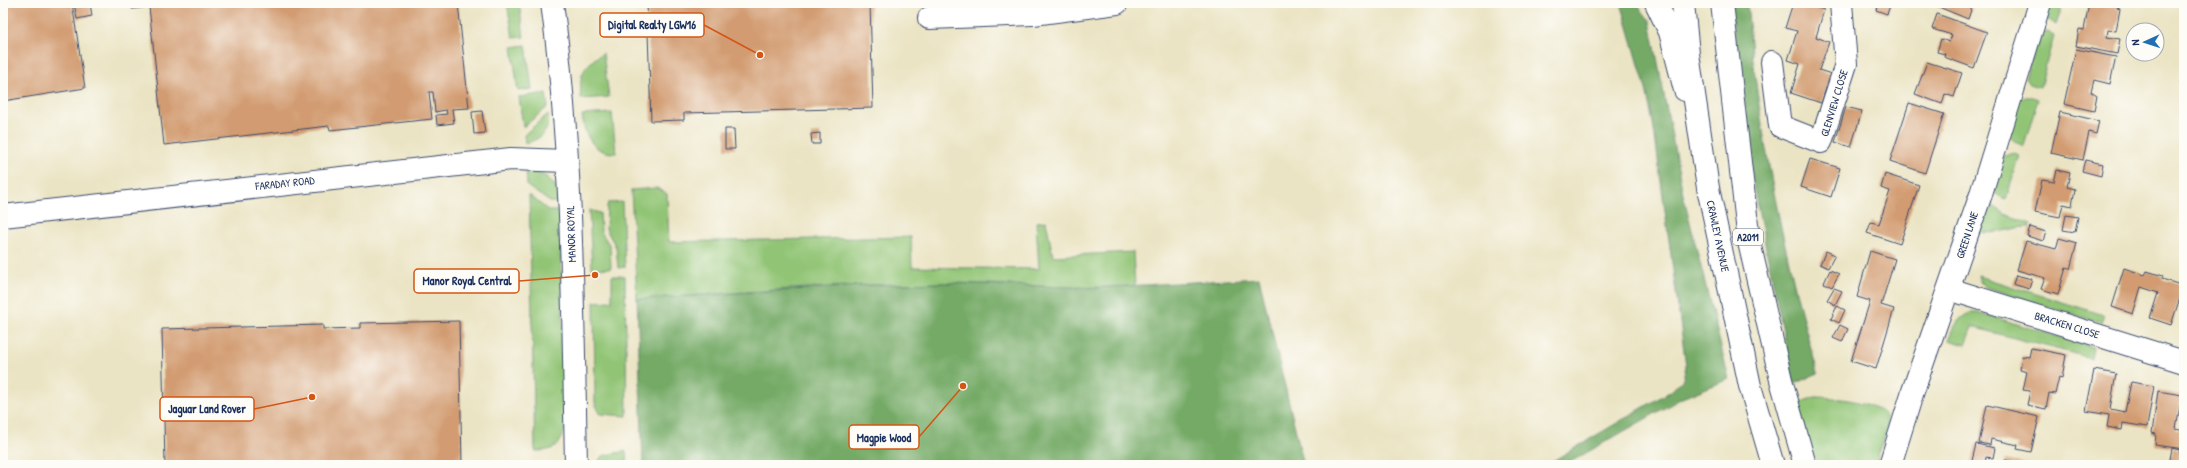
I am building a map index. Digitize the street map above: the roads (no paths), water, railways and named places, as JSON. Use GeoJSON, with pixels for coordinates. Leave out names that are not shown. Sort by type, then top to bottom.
{"type":"FeatureCollection","features":[{"type":"Feature","properties":{"kind":"street","name":"MANOR ROYAL"},"geometry":{"type":"LineString","coordinates":[[552,3],[565,109],[571,219],[576,465]]}},
{"type":"Feature","properties":{"kind":"street"},"geometry":{"type":"LineString","coordinates":[[929,18],[1033,14],[1116,3]]}},
{"type":"Feature","properties":{"kind":"street"},"geometry":{"type":"LineString","coordinates":[[1656,3],[1667,23],[1675,48],[1708,188]]}},
{"type":"Feature","properties":{"kind":"street","name":"CRAWLEY AVENUE"},"geometry":{"type":"LineString","coordinates":[[1683,3],[1688,54],[1708,188],[1750,386],[1773,465]]}},
{"type":"Feature","properties":{"kind":"street","name":"A2011"},"geometry":{"type":"LineString","coordinates":[[1722,3],[1748,242],[1781,380],[1805,465]]}},
{"type":"Feature","properties":{"kind":"street","name":"GLENVIEW CLOSE"},"geometry":{"type":"LineString","coordinates":[[1772,62],[1780,126],[1821,142],[1846,64],[1841,3]]}},
{"type":"Feature","properties":{"kind":"street","name":"GREEN LANE"},"geometry":{"type":"LineString","coordinates":[[1890,465],[1913,391],[1949,288],[2040,3]]}},
{"type":"Feature","properties":{"kind":"street","name":"FARADAY ROAD"},"geometry":{"type":"LineString","coordinates":[[3,216],[503,159],[567,161]]}},
{"type":"Feature","properties":{"kind":"street","name":"BRACKEN CLOSE"},"geometry":{"type":"LineString","coordinates":[[1949,288],[2184,362]]}},
{"type":"Feature","properties":{"kind":"place","name":"Digital Realty LGW16"},"geometry":{"type":"Point","coordinates":[760,55]}},
{"type":"Feature","properties":{"kind":"place","name":"Manor Royal Central"},"geometry":{"type":"Point","coordinates":[595,275]}},
{"type":"Feature","properties":{"kind":"place","name":"Magpie Wood"},"geometry":{"type":"Point","coordinates":[963,386]}},
{"type":"Feature","properties":{"kind":"place","name":"Jaguar Land Rover"},"geometry":{"type":"Point","coordinates":[312,397]}}]}
